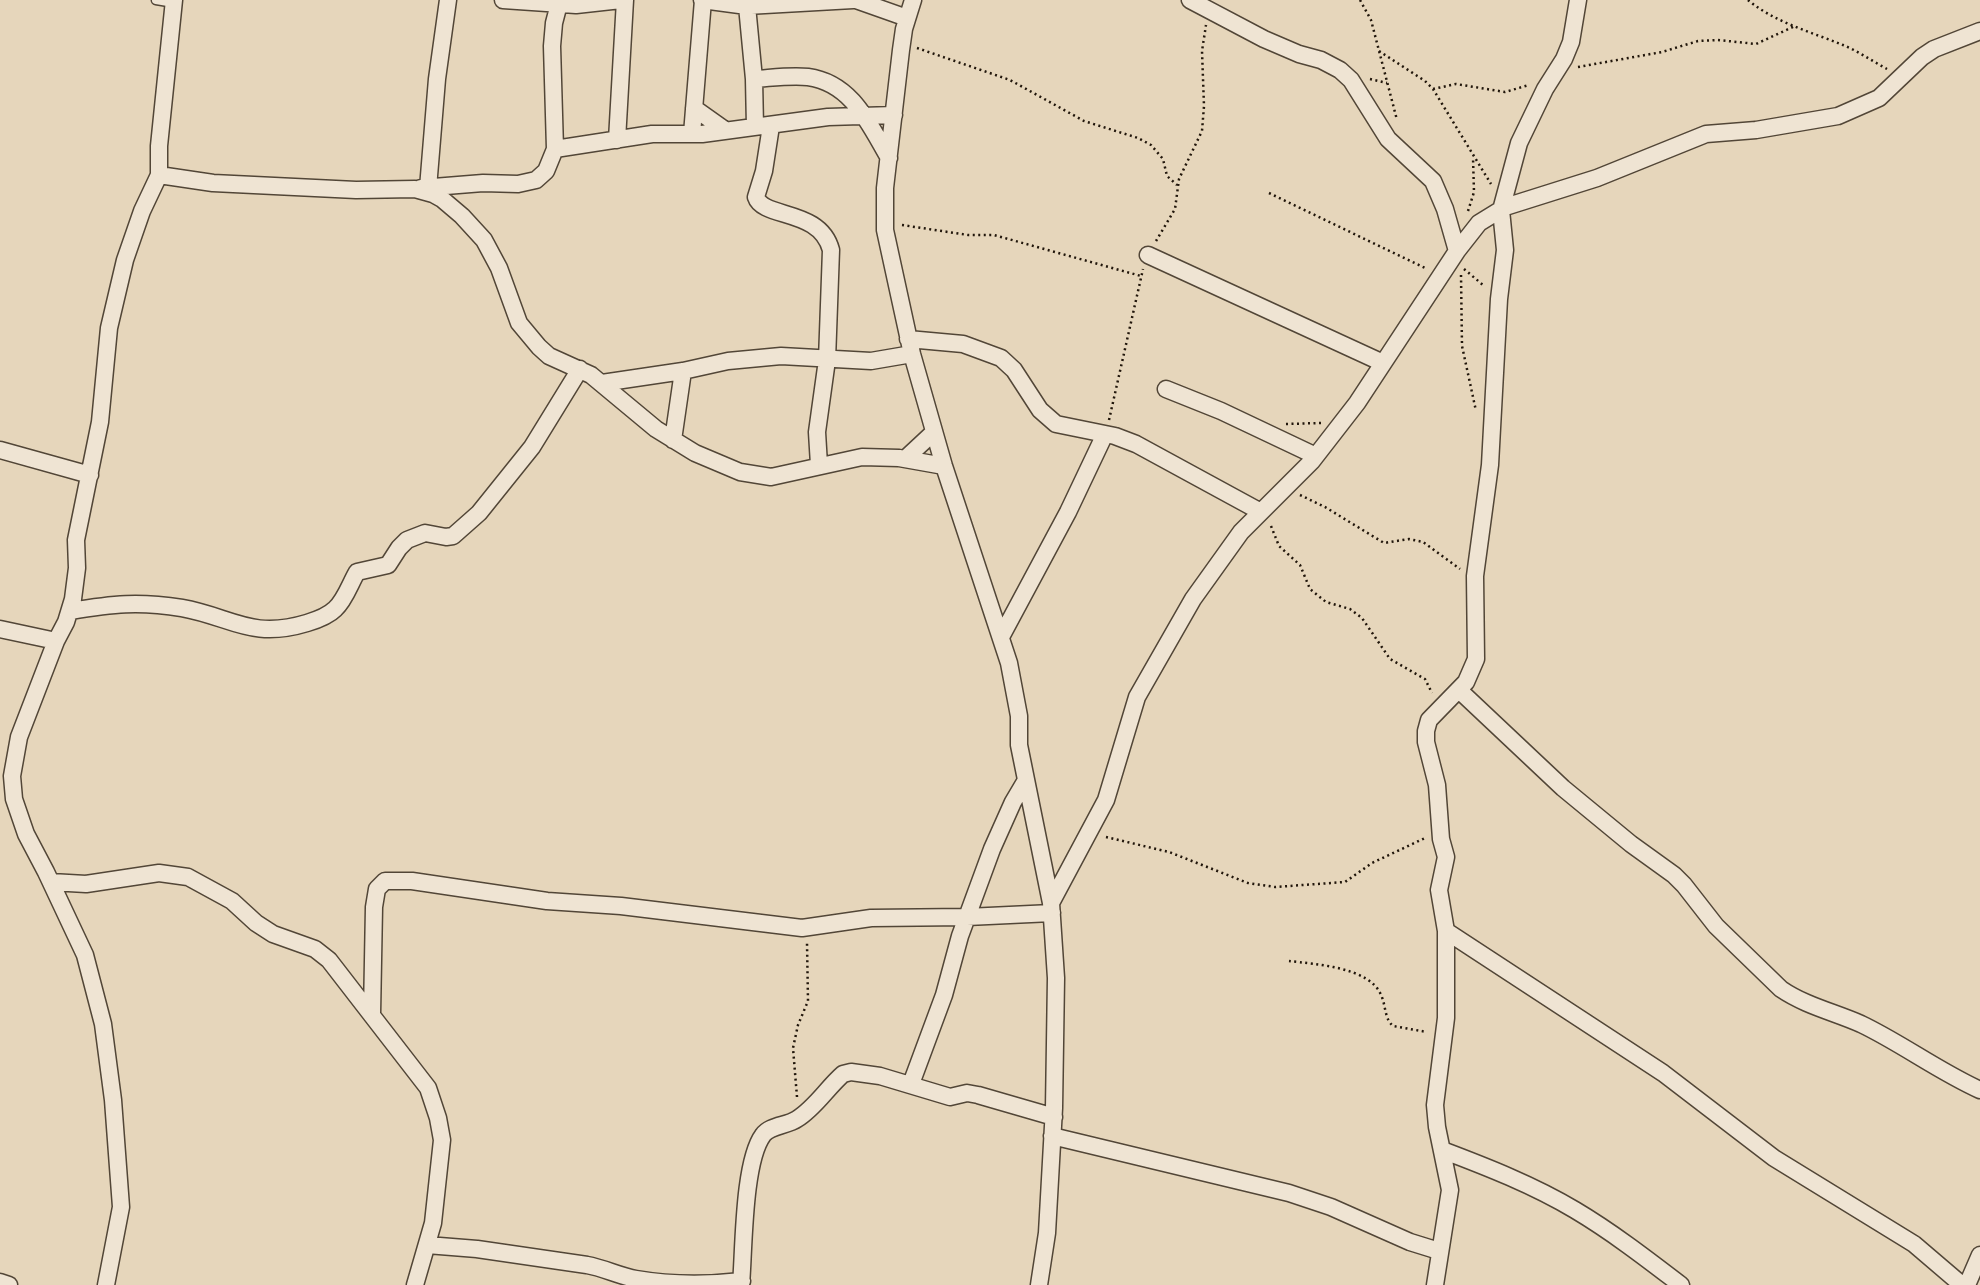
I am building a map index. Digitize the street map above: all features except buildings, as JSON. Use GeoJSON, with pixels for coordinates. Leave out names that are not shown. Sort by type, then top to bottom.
{"type":"FeatureCollection","features":[{"type":"Feature","properties":{"kind":"street"},"geometry":{"type":"LineString","coordinates":[[422,188],[448,0]]}},
{"type":"Feature","properties":{"kind":"street"},"geometry":{"type":"LineString","coordinates":[[503,0],[593,5],[623,0],[617,140]]}},
{"type":"Feature","properties":{"kind":"street"},"geometry":{"type":"LineString","coordinates":[[692,134],[703,0],[747,6],[855,0],[907,18]]}},
{"type":"Feature","properties":{"kind":"street"},"geometry":{"type":"LineString","coordinates":[[913,0],[902,43],[885,188],[885,223],[910,347],[944,466],[1009,663],[1019,716],[1019,744],[1051,908],[1056,978],[1054,1117],[1047,1233],[1039,1285]]}},
{"type":"Feature","properties":{"kind":"street"},"geometry":{"type":"LineString","coordinates":[[1190,0],[1213,14],[1287,49],[1340,70],[1360,93],[1377,125],[1388,139],[1433,181],[1445,209],[1457,251]]}},
{"type":"Feature","properties":{"kind":"street"},"geometry":{"type":"LineString","coordinates":[[1213,14],[1222,0]]}},
{"type":"Feature","properties":{"kind":"street"},"geometry":{"type":"LineString","coordinates":[[1435,1285],[1450,1190],[1437,1127],[1435,1094],[1444,1034],[1448,958],[1439,895],[1439,883],[1446,857],[1440,835],[1437,785],[1426,742],[1427,726],[1435,713],[1460,691],[1472,672],[1476,659],[1475,579],[1490,465],[1499,299],[1505,250],[1502,206],[1519,143],[1545,89],[1558,73],[1571,42],[1578,0]]}},
{"type":"Feature","properties":{"kind":"street"},"geometry":{"type":"LineString","coordinates":[[106,1285],[121,1206],[113,1100],[103,1024],[85,955],[26,834],[14,799],[12,776],[19,737],[70,611],[76,579],[76,540],[100,422],[109,328],[125,260],[142,211],[159,175],[159,146],[174,2]]}},
{"type":"Feature","properties":{"kind":"street"},"geometry":{"type":"LineString","coordinates":[[159,175],[226,184],[356,190],[483,183],[518,184],[536,180],[550,166],[555,149],[552,47],[554,23],[560,2]]}},
{"type":"Feature","properties":{"kind":"street"},"geometry":{"type":"LineString","coordinates":[[747,6],[754,79],[763,126],[764,171],[757,202],[763,207],[803,219],[829,242],[831,250],[827,360],[818,422],[819,466]]}},
{"type":"Feature","properties":{"kind":"street"},"geometry":{"type":"LineString","coordinates":[[1051,908],[1106,800],[1137,697],[1193,599],[1241,532],[1316,456],[1342,422],[1457,251],[1479,223],[1502,206],[1597,178],[1706,134],[1756,130],[1838,116],[1879,98],[1922,57],[1977,33]]}},
{"type":"Feature","properties":{"kind":"street"},"geometry":{"type":"LineString","coordinates":[[754,79],[807,77],[832,83],[853,100],[889,158]]}},
{"type":"Feature","properties":{"kind":"street"},"geometry":{"type":"LineString","coordinates":[[694,108],[725,130]]}},
{"type":"Feature","properties":{"kind":"street"},"geometry":{"type":"LineString","coordinates":[[555,149],[652,134],[692,134],[828,117],[894,115]]}},
{"type":"Feature","properties":{"kind":"street"},"geometry":{"type":"LineString","coordinates":[[422,188],[442,199],[484,240],[494,256],[510,304],[523,328],[550,356],[580,369],[602,383],[673,440],[714,462],[759,476],[780,476],[862,457],[905,459],[944,466]]}},
{"type":"Feature","properties":{"kind":"street"},"geometry":{"type":"LineString","coordinates":[[1148,255],[1384,363]]}},
{"type":"Feature","properties":{"kind":"street"},"geometry":{"type":"LineString","coordinates":[[602,383],[729,361],[781,356],[871,361],[910,347],[963,344],[1001,358],[1014,370],[1040,410],[1056,424],[1105,434],[1136,444],[1261,512]]}},
{"type":"Feature","properties":{"kind":"street"},"geometry":{"type":"LineString","coordinates":[[70,611],[122,603],[150,603],[186,609],[255,630],[292,627],[323,617],[338,607],[358,572],[388,565],[398,548],[407,540],[425,533],[446,537],[461,531],[479,513],[532,447],[580,369]]}},
{"type":"Feature","properties":{"kind":"street"},"geometry":{"type":"LineString","coordinates":[[673,440],[683,371]]}},
{"type":"Feature","properties":{"kind":"street"},"geometry":{"type":"LineString","coordinates":[[1166,389],[1221,411],[1316,456]]}},
{"type":"Feature","properties":{"kind":"street"},"geometry":{"type":"LineString","coordinates":[[905,459],[934,432]]}},
{"type":"Feature","properties":{"kind":"street"},"geometry":{"type":"LineString","coordinates":[[1001,637],[1068,512],[1105,434]]}},
{"type":"Feature","properties":{"kind":"street"},"geometry":{"type":"LineString","coordinates":[[0,450],[90,475]]}},
{"type":"Feature","properties":{"kind":"street"},"geometry":{"type":"LineString","coordinates":[[0,629],[56,641]]}},
{"type":"Feature","properties":{"kind":"street"},"geometry":{"type":"LineString","coordinates":[[1460,691],[1563,788],[1622,837],[1674,875],[1716,926],[1781,989],[1821,1010],[1863,1025],[1952,1077],[1980,1090]]}},
{"type":"Feature","properties":{"kind":"street"},"geometry":{"type":"LineString","coordinates":[[911,1084],[944,995],[967,917],[992,849],[1026,780]]}},
{"type":"Feature","properties":{"kind":"street"},"geometry":{"type":"LineString","coordinates":[[51,882],[86,884],[159,873],[188,877],[232,901],[273,934],[315,949],[329,960],[428,1088],[438,1118],[442,1140],[433,1223],[415,1285]]}},
{"type":"Feature","properties":{"kind":"street"},"geometry":{"type":"LineString","coordinates":[[372,1014],[374,907],[377,889],[384,881],[412,881],[547,901],[621,906],[807,927],[871,918],[967,917],[1051,908]]}},
{"type":"Feature","properties":{"kind":"street"},"geometry":{"type":"LineString","coordinates":[[1446,931],[1663,1073],[1774,1157],[1914,1244],[1965,1285],[1980,1255]]}},
{"type":"Feature","properties":{"kind":"street"},"geometry":{"type":"LineString","coordinates":[[427,1245],[477,1249],[587,1265],[605,1268],[633,1279],[656,1282],[704,1285],[741,1283],[749,1187],[759,1142],[768,1130],[799,1118],[843,1074],[850,1072],[880,1076],[950,1097],[967,1093],[1054,1117]]}},
{"type":"Feature","properties":{"kind":"street"},"geometry":{"type":"LineString","coordinates":[[1052,1136],[1289,1194],[1331,1207],[1410,1242],[1439,1251]]}},
{"type":"Feature","properties":{"kind":"street"},"geometry":{"type":"LineString","coordinates":[[1442,1150],[1495,1170],[1574,1210],[1681,1285]]}},
{"type":"Feature","properties":{"kind":"street"},"geometry":{"type":"LineString","coordinates":[[0,1282],[9,1285]]}},
{"type":"Feature","properties":{"kind":"lane"},"geometry":{"type":"LineString","coordinates":[[156,0],[174,2]]}},
{"type":"Feature","properties":{"kind":"path"},"geometry":{"type":"LineString","coordinates":[[1360,0],[1371,20],[1398,124]]}},
{"type":"Feature","properties":{"kind":"path"},"geometry":{"type":"LineString","coordinates":[[1748,0],[1760,9],[1846,46],[1902,77]]}},
{"type":"Feature","properties":{"kind":"path"},"geometry":{"type":"LineString","coordinates":[[1105,434],[1148,255],[1175,209],[1177,185],[1202,131],[1202,51],[1213,14]]}},
{"type":"Feature","properties":{"kind":"path"},"geometry":{"type":"LineString","coordinates":[[1433,89],[1456,84],[1504,92],[1558,73],[1662,52],[1698,41],[1711,39],[1756,44],[1795,26]]}},
{"type":"Feature","properties":{"kind":"path"},"geometry":{"type":"LineString","coordinates":[[902,43],[1010,80],[1084,121],[1145,142],[1161,155],[1167,176],[1177,185]]}},
{"type":"Feature","properties":{"kind":"path"},"geometry":{"type":"LineString","coordinates":[[1379,51],[1433,89],[1502,206]]}},
{"type":"Feature","properties":{"kind":"path"},"geometry":{"type":"LineString","coordinates":[[1469,235],[1466,217],[1475,180],[1472,154]]}},
{"type":"Feature","properties":{"kind":"path"},"geometry":{"type":"LineString","coordinates":[[1269,193],[1440,276]]}},
{"type":"Feature","properties":{"kind":"path"},"geometry":{"type":"LineString","coordinates":[[885,223],[968,235],[994,234],[1142,276]]}},
{"type":"Feature","properties":{"kind":"path"},"geometry":{"type":"LineString","coordinates":[[1477,416],[1462,346],[1461,267],[1499,299]]}},
{"type":"Feature","properties":{"kind":"path"},"geometry":{"type":"LineString","coordinates":[[1282,424],[1342,422]]}},
{"type":"Feature","properties":{"kind":"path"},"geometry":{"type":"LineString","coordinates":[[1285,489],[1325,507],[1384,543],[1409,539],[1423,542],[1475,579]]}},
{"type":"Feature","properties":{"kind":"path"},"geometry":{"type":"LineString","coordinates":[[1261,512],[1269,521],[1279,546],[1300,565],[1310,589],[1326,601],[1356,613],[1371,629],[1390,659],[1425,680],[1432,695],[1435,713]]}},
{"type":"Feature","properties":{"kind":"path"},"geometry":{"type":"LineString","coordinates":[[1089,832],[1169,852],[1248,883],[1275,887],[1345,882],[1364,868],[1405,846],[1440,835]]}},
{"type":"Feature","properties":{"kind":"path"},"geometry":{"type":"LineString","coordinates":[[799,1118],[793,1048],[798,1025],[808,1001],[807,927]]}},
{"type":"Feature","properties":{"kind":"path"},"geometry":{"type":"LineString","coordinates":[[1289,961],[1352,971],[1380,991],[1389,1022],[1393,1026],[1444,1034]]}}]}
